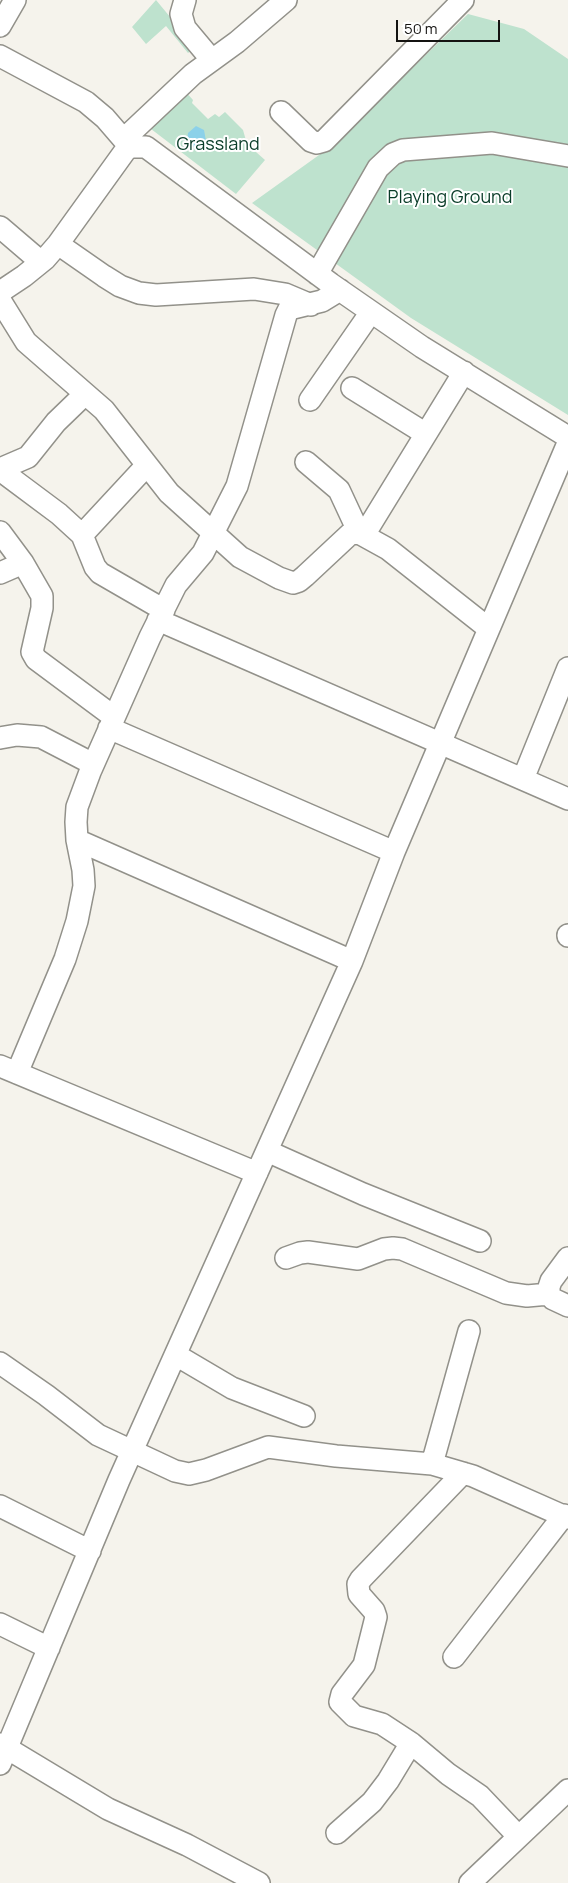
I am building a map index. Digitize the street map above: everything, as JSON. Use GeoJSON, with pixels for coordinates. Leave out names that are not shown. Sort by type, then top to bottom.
{"type":"FeatureCollection","features":[{"type":"Feature","properties":{"kind":"street"},"geometry":{"type":"LineString","coordinates":[[0,26],[15,0]]}},
{"type":"Feature","properties":{"kind":"street"},"geometry":{"type":"LineString","coordinates":[[185,0],[181,14],[185,28],[211,59]]}},
{"type":"Feature","properties":{"kind":"street"},"geometry":{"type":"LineString","coordinates":[[0,292],[41,262],[58,244],[119,159],[127,143],[193,74],[211,59],[237,42],[286,0]]}},
{"type":"Feature","properties":{"kind":"street"},"geometry":{"type":"LineString","coordinates":[[281,112],[311,141],[317,143],[324,141],[463,0]]}},
{"type":"Feature","properties":{"kind":"street"},"geometry":{"type":"LineString","coordinates":[[0,56],[86,102],[105,118],[127,143],[146,147],[371,312],[422,347],[568,437]]}},
{"type":"Feature","properties":{"kind":"street"},"geometry":{"type":"LineString","coordinates":[[317,274],[378,168],[393,154],[403,150],[492,143],[568,156]]}},
{"type":"Feature","properties":{"kind":"street"},"geometry":{"type":"LineString","coordinates":[[0,227],[41,262]]}},
{"type":"Feature","properties":{"kind":"street"},"geometry":{"type":"LineString","coordinates":[[58,244],[120,286],[139,293],[156,295],[254,289],[285,294],[311,304]]}},
{"type":"Feature","properties":{"kind":"street"},"geometry":{"type":"LineString","coordinates":[[257,1173],[9,1070],[65,958],[77,921],[84,886],[84,870],[77,840],[77,807],[93,764],[176,586],[203,553],[237,486],[286,315],[290,309],[322,301],[340,290]]}},
{"type":"Feature","properties":{"kind":"street"},"geometry":{"type":"LineString","coordinates":[[0,300],[26,342],[104,410],[169,493],[240,557],[279,578],[293,583],[298,582],[305,576],[350,534],[362,534],[388,549],[488,628]]}},
{"type":"Feature","properties":{"kind":"street"},"geometry":{"type":"LineString","coordinates":[[310,400],[371,312]]}},
{"type":"Feature","properties":{"kind":"street"},"geometry":{"type":"LineString","coordinates":[[362,534],[464,372]]}},
{"type":"Feature","properties":{"kind":"street"},"geometry":{"type":"LineString","coordinates":[[352,388],[426,434]]}},
{"type":"Feature","properties":{"kind":"street"},"geometry":{"type":"LineString","coordinates":[[85,394],[56,422],[28,457],[0,469],[59,514],[82,535],[95,567],[100,573],[161,615],[568,799]]}},
{"type":"Feature","properties":{"kind":"street"},"geometry":{"type":"LineString","coordinates":[[259,1883],[187,1845],[108,1809],[2,1752],[49,1648],[133,1451],[352,961],[394,852],[568,444]]}},
{"type":"Feature","properties":{"kind":"street"},"geometry":{"type":"LineString","coordinates":[[306,462],[339,490],[362,534]]}},
{"type":"Feature","properties":{"kind":"street"},"geometry":{"type":"LineString","coordinates":[[82,535],[147,465]]}},
{"type":"Feature","properties":{"kind":"street"},"geometry":{"type":"LineString","coordinates":[[0,532],[23,563],[42,596],[42,608],[32,652],[36,658],[112,722],[394,852]]}},
{"type":"Feature","properties":{"kind":"street"},"geometry":{"type":"LineString","coordinates":[[0,573],[23,563]]}},
{"type":"Feature","properties":{"kind":"street"},"geometry":{"type":"LineString","coordinates":[[523,779],[568,668]]}},
{"type":"Feature","properties":{"kind":"street"},"geometry":{"type":"LineString","coordinates":[[0,738],[17,735],[41,737],[93,764]]}},
{"type":"Feature","properties":{"kind":"street"},"geometry":{"type":"LineString","coordinates":[[77,840],[352,961]]}},
{"type":"Feature","properties":{"kind":"street"},"geometry":{"type":"LineString","coordinates":[[267,1151],[362,1194],[480,1241]]}},
{"type":"Feature","properties":{"kind":"street"},"geometry":{"type":"LineString","coordinates":[[286,1258],[308,1252],[358,1259],[384,1249],[402,1249],[506,1293],[526,1296],[549,1294]]}},
{"type":"Feature","properties":{"kind":"street"},"geometry":{"type":"LineString","coordinates":[[568,1258],[551,1281],[549,1294],[553,1299],[568,1306]]}},
{"type":"Feature","properties":{"kind":"street"},"geometry":{"type":"LineString","coordinates":[[432,1464],[469,1331]]}},
{"type":"Feature","properties":{"kind":"street"},"geometry":{"type":"LineString","coordinates":[[176,1355],[232,1388],[304,1416]]}},
{"type":"Feature","properties":{"kind":"street"},"geometry":{"type":"LineString","coordinates":[[0,1363],[46,1394],[98,1435],[174,1471],[189,1474],[206,1470],[268,1447],[336,1456],[432,1464],[463,1473],[566,1516],[454,1657]]}},
{"type":"Feature","properties":{"kind":"street"},"geometry":{"type":"LineString","coordinates":[[463,1473],[358,1584],[359,1594],[374,1611],[376,1617],[364,1665],[342,1694],[340,1702],[354,1716],[382,1724],[410,1743],[448,1774],[480,1796],[518,1836]]}},
{"type":"Feature","properties":{"kind":"street"},"geometry":{"type":"LineString","coordinates":[[0,1506],[90,1551]]}},
{"type":"Feature","properties":{"kind":"street"},"geometry":{"type":"LineString","coordinates":[[0,1624],[49,1648]]}},
{"type":"Feature","properties":{"kind":"street"},"geometry":{"type":"LineString","coordinates":[[337,1833],[372,1802],[388,1781],[410,1743]]}},
{"type":"Feature","properties":{"kind":"street"},"geometry":{"type":"LineString","coordinates":[[470,1883],[568,1790]]}},
{"type":"Feature","properties":{"kind":"green space"},"geometry":{"type":"Polygon","coordinates":[[[156,0],[195,47],[188,53],[166,26],[146,44],[132,27],[156,0]]]}},
{"type":"Feature","properties":{"kind":"green space","name":"Playing Ground"},"geometry":{"type":"Polygon","coordinates":[[[468,14],[524,29],[568,59],[568,415],[411,318],[252,203],[333,145],[468,14]]]}},
{"type":"Feature","properties":{"kind":"green space","name":"Grassland"},"geometry":{"type":"Polygon","coordinates":[[[177,82],[193,100],[192,103],[208,119],[215,114],[219,117],[225,112],[243,130],[247,144],[265,160],[236,194],[138,119],[177,82]]]}},
{"type":"Feature","properties":{"kind":"water"},"geometry":{"type":"Polygon","coordinates":[[[196,126],[204,130],[206,141],[197,149],[187,143],[188,133],[196,126]]]}}]}
